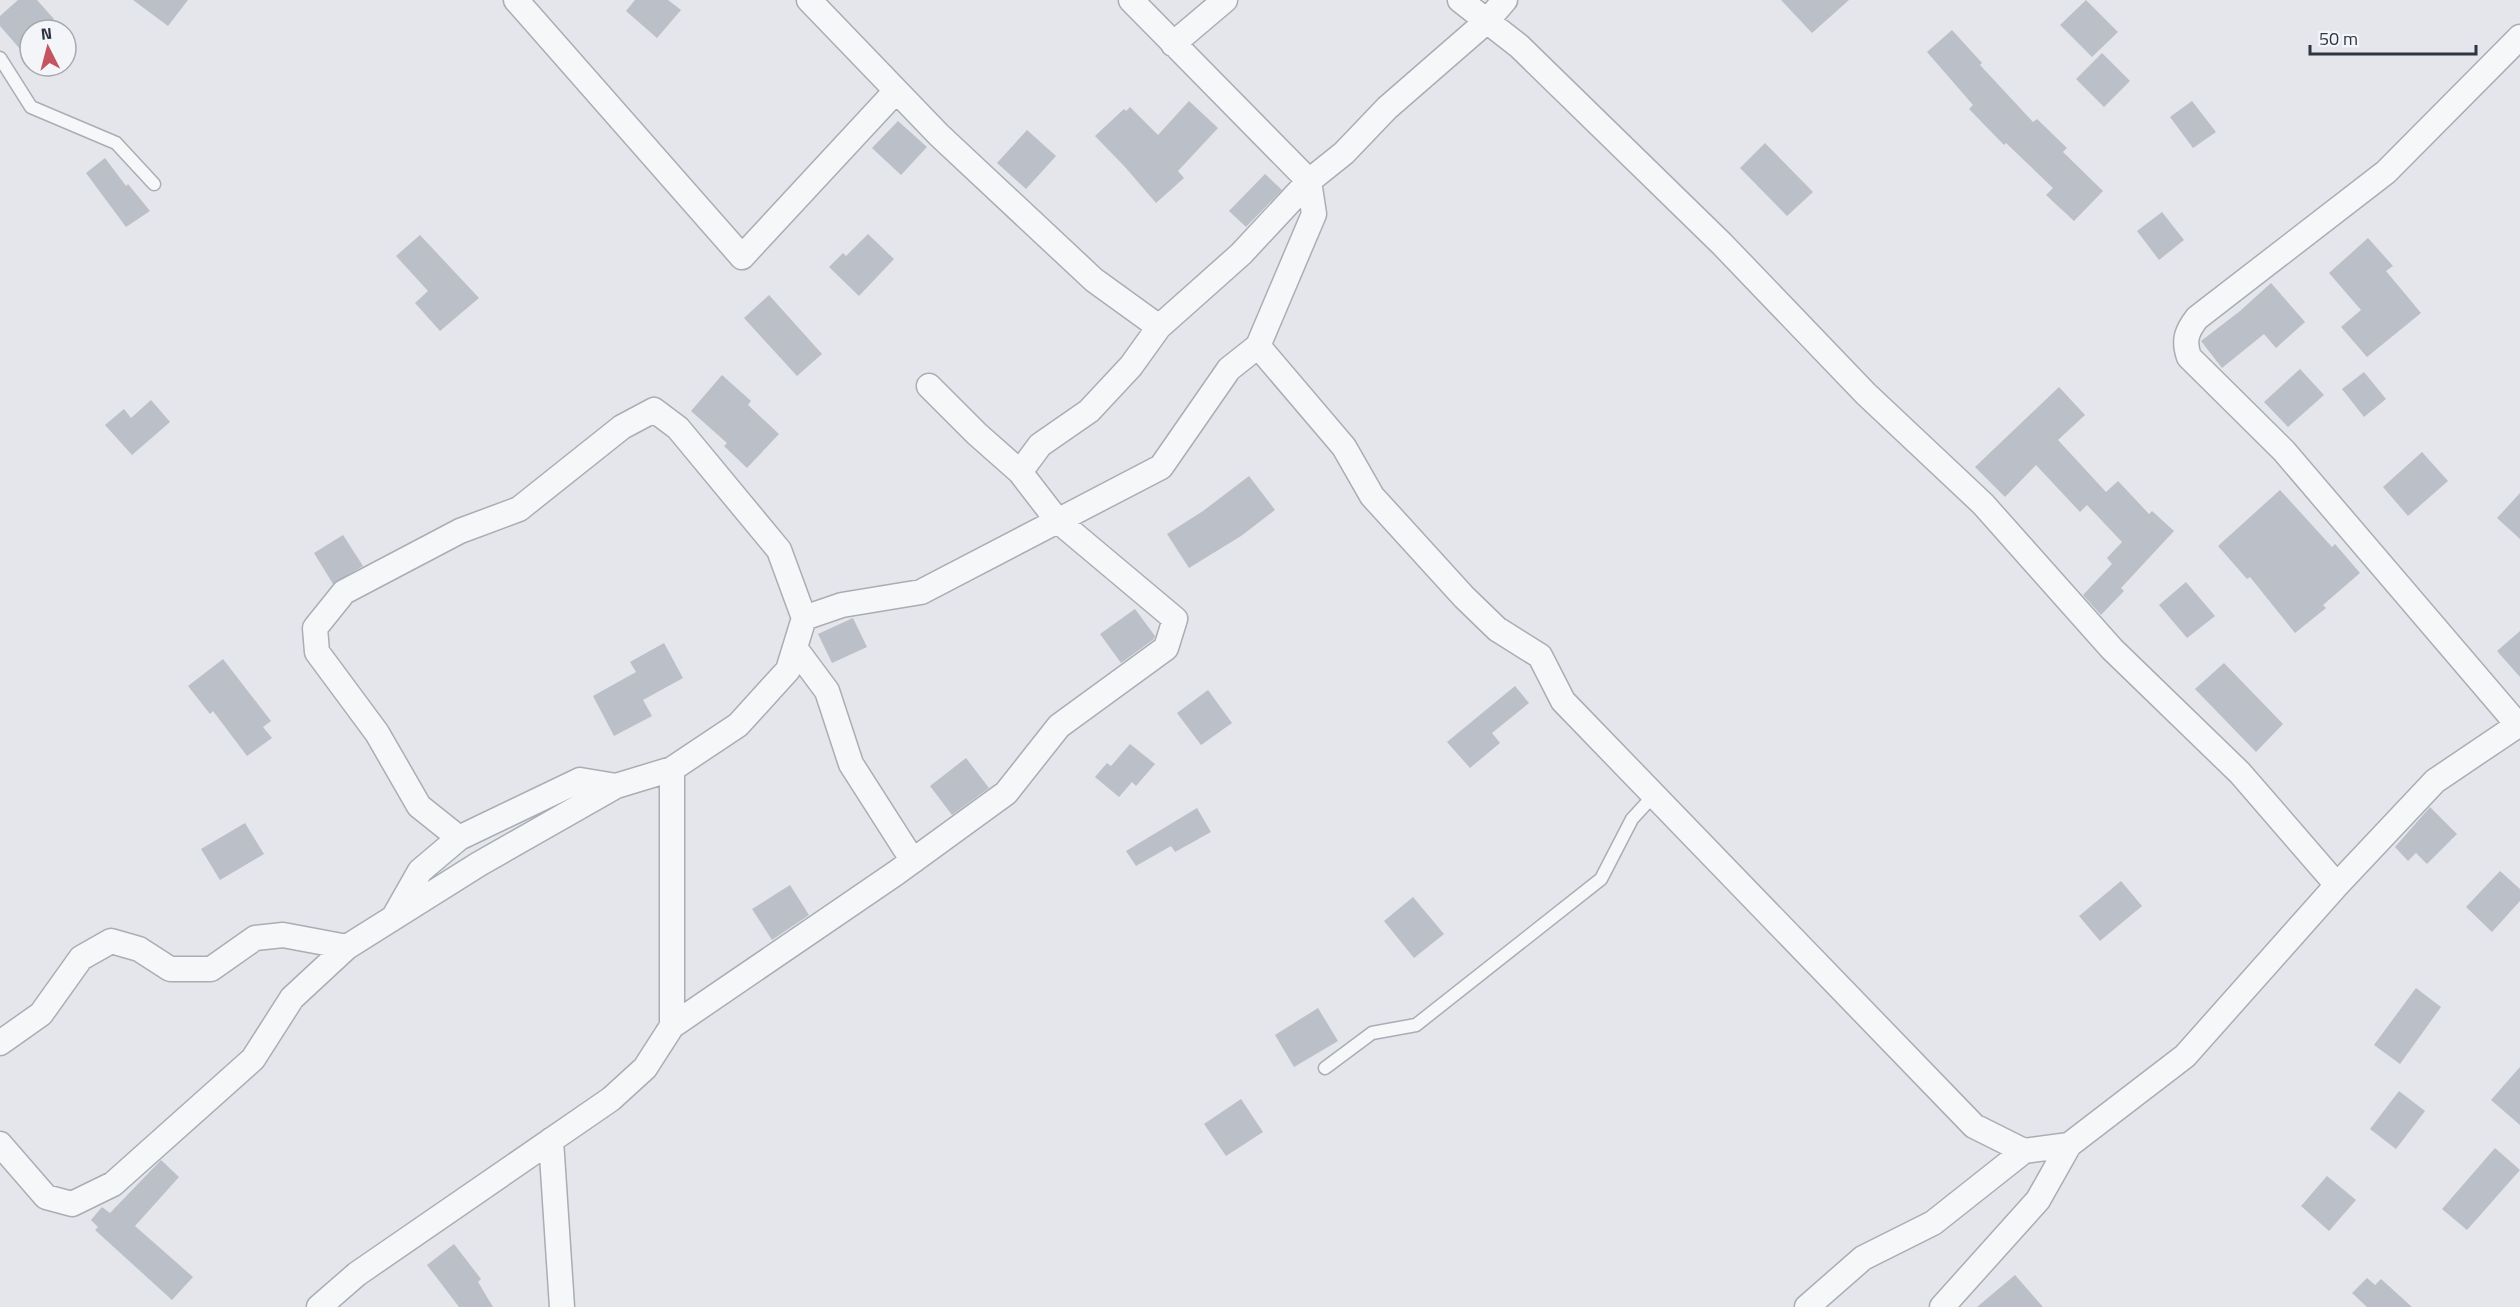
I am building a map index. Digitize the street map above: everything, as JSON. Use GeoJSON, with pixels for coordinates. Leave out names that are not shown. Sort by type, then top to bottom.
{"type":"FeatureCollection","features":[{"type":"Feature","properties":{"kind":"street"},"geometry":{"type":"LineString","coordinates":[[516,0],[742,257],[896,91]]}},
{"type":"Feature","properties":{"kind":"street"},"geometry":{"type":"LineString","coordinates":[[808,0],[939,135],[1094,280],[1159,327]]}},
{"type":"Feature","properties":{"kind":"street"},"geometry":{"type":"LineString","coordinates":[[804,618],[842,605],[921,592],[1161,466],[1229,369],[1258,346],[1314,214],[1309,181],[1131,0]]}},
{"type":"Feature","properties":{"kind":"street"},"geometry":{"type":"LineString","coordinates":[[1173,44],[1225,0]]}},
{"type":"Feature","properties":{"kind":"street"},"geometry":{"type":"LineString","coordinates":[[1460,0],[1519,46],[1722,244],[1866,394],[1983,504],[2112,649],[2240,773],[2337,885]]}},
{"type":"Feature","properties":{"kind":"street"},"geometry":{"type":"LineString","coordinates":[[1020,472],[1040,445],[1089,411],[1131,366],[1159,327],[1241,254],[1309,181],[1344,153],[1387,108],[1487,21],[1505,0]]}},
{"type":"Feature","properties":{"kind":"street"},"geometry":{"type":"LineString","coordinates":[[1942,1307],[2038,1200],[2069,1145],[2185,1056],[2337,885],[2435,781],[2519,725],[2284,452],[2189,357],[2185,346],[2187,331],[2197,318],[2386,172],[2520,37]]}},
{"type":"Feature","properties":{"kind":"street"},"geometry":{"type":"LineString","coordinates":[[1258,346],[1344,447],[1372,496],[1464,597],[1497,629],[1540,656],[1563,701],[1974,1126],[2024,1151]]}},
{"type":"Feature","properties":{"kind":"street"},"geometry":{"type":"LineString","coordinates":[[319,1307],[357,1274],[611,1099],[645,1068],[672,1026],[913,861],[1006,793],[1059,726],[1166,648],[1175,619],[1057,520],[1020,472],[976,434],[929,386]]}},
{"type":"Feature","properties":{"kind":"street"},"geometry":{"type":"LineString","coordinates":[[0,1144],[46,1197],[72,1204],[113,1184],[253,1059],[292,998],[346,947],[479,864],[616,786],[672,769],[738,725],[788,670],[804,618],[779,550],[678,428],[654,410],[622,427],[519,509],[460,531],[344,592],[315,628],[317,652],[377,734],[418,806],[459,838]]}},
{"type":"Feature","properties":{"kind":"street"},"geometry":{"type":"LineString","coordinates":[[795,648],[827,691],[851,764],[913,861]]}},
{"type":"Feature","properties":{"kind":"street"},"geometry":{"type":"LineString","coordinates":[[672,769],[672,1026]]}},
{"type":"Feature","properties":{"kind":"street"},"geometry":{"type":"LineString","coordinates":[[392,920],[420,872],[459,838],[580,780],[616,786]]}},
{"type":"Feature","properties":{"kind":"street"},"geometry":{"type":"LineString","coordinates":[[0,1043],[41,1014],[81,958],[111,941],[139,949],[170,969],[211,969],[255,938],[283,935],[346,947]]}},
{"type":"Feature","properties":{"kind":"street"},"geometry":{"type":"LineString","coordinates":[[551,1140],[562,1307]]}},
{"type":"Feature","properties":{"kind":"street"},"geometry":{"type":"LineString","coordinates":[[1807,1307],[1863,1258],[1933,1223],[2024,1151],[2069,1145]]}},
{"type":"Feature","properties":{"kind":"lane"},"geometry":{"type":"LineString","coordinates":[[0,58],[31,107],[116,143],[154,184]]}},
{"type":"Feature","properties":{"kind":"lane"},"geometry":{"type":"LineString","coordinates":[[1325,1068],[1372,1034],[1416,1025],[1601,879],[1632,819],[1654,795]]}},
{"type":"Feature","properties":{"kind":"building"},"geometry":{"type":"Polygon","coordinates":[[[18,0],[37,0],[53,18],[18,18],[18,47],[0,26],[0,16],[18,0]]]}},
{"type":"Feature","properties":{"kind":"building"},"geometry":{"type":"Polygon","coordinates":[[[133,0],[188,0],[168,26],[133,0]]]}},
{"type":"Feature","properties":{"kind":"building"},"geometry":{"type":"Polygon","coordinates":[[[635,0],[668,0],[681,10],[657,38],[626,11],[635,0]]]}},
{"type":"Feature","properties":{"kind":"building"},"geometry":{"type":"Polygon","coordinates":[[[1781,0],[1849,0],[1812,33],[1781,0]]]}},
{"type":"Feature","properties":{"kind":"building"},"geometry":{"type":"Polygon","coordinates":[[[2086,0],[2118,32],[2092,57],[2060,25],[2086,0]]]}},
{"type":"Feature","properties":{"kind":"building"},"geometry":{"type":"Polygon","coordinates":[[[1952,30],[1982,63],[1980,65],[2033,122],[2037,119],[2067,148],[2063,152],[2103,191],[2074,221],[2046,195],[2053,188],[2006,143],[2004,145],[1969,109],[1973,105],[1927,52],[1952,30]]]}},
{"type":"Feature","properties":{"kind":"building"},"geometry":{"type":"Polygon","coordinates":[[[2102,53],[2130,81],[2104,107],[2076,79],[2102,53]]]}},
{"type":"Feature","properties":{"kind":"building"},"geometry":{"type":"Polygon","coordinates":[[[1189,101],[1218,128],[1178,171],[1184,178],[1156,203],[1095,136],[1124,109],[1126,111],[1130,107],[1158,135],[1189,101]]]}},
{"type":"Feature","properties":{"kind":"building"},"geometry":{"type":"Polygon","coordinates":[[[2192,101],[2216,132],[2193,148],[2170,117],[2192,101]]]}},
{"type":"Feature","properties":{"kind":"building"},"geometry":{"type":"Polygon","coordinates":[[[898,121],[927,147],[901,175],[872,148],[898,121]]]}},
{"type":"Feature","properties":{"kind":"building"},"geometry":{"type":"Polygon","coordinates":[[[1027,130],[1056,156],[1026,189],[997,163],[1027,130]]]}},
{"type":"Feature","properties":{"kind":"building"},"geometry":{"type":"Polygon","coordinates":[[[1765,143],[1813,192],[1787,216],[1740,168],[1765,143]]]}},
{"type":"Feature","properties":{"kind":"building"},"geometry":{"type":"Polygon","coordinates":[[[105,158],[126,186],[128,184],[150,211],[126,227],[86,173],[105,158]]]}},
{"type":"Feature","properties":{"kind":"building"},"geometry":{"type":"Polygon","coordinates":[[[1265,174],[1282,190],[1246,227],[1229,211],[1265,174]]]}},
{"type":"Feature","properties":{"kind":"building"},"geometry":{"type":"Polygon","coordinates":[[[2162,212],[2184,240],[2159,260],[2137,231],[2162,212]]]}},
{"type":"Feature","properties":{"kind":"building"},"geometry":{"type":"Polygon","coordinates":[[[868,234],[894,259],[859,296],[829,267],[843,253],[846,256],[868,234]]]}},
{"type":"Feature","properties":{"kind":"building"},"geometry":{"type":"Polygon","coordinates":[[[420,235],[479,298],[440,331],[415,303],[428,291],[396,256],[420,235]]]}},
{"type":"Feature","properties":{"kind":"building"},"geometry":{"type":"Polygon","coordinates":[[[2368,238],[2393,266],[2386,271],[2421,313],[2367,357],[2341,327],[2361,310],[2329,273],[2368,238]]]}},
{"type":"Feature","properties":{"kind":"building"},"geometry":{"type":"Polygon","coordinates":[[[2271,283],[2305,322],[2276,348],[2264,334],[2222,368],[2201,341],[2271,283]]]}},
{"type":"Feature","properties":{"kind":"building"},"geometry":{"type":"Polygon","coordinates":[[[769,295],[822,354],[797,376],[744,318],[769,295]]]}},
{"type":"Feature","properties":{"kind":"building"},"geometry":{"type":"Polygon","coordinates":[[[2300,369],[2324,395],[2288,427],[2264,402],[2300,369]]]}},
{"type":"Feature","properties":{"kind":"building"},"geometry":{"type":"Polygon","coordinates":[[[2364,372],[2386,399],[2364,417],[2342,389],[2364,372]]]}},
{"type":"Feature","properties":{"kind":"building"},"geometry":{"type":"Polygon","coordinates":[[[722,375],[751,401],[748,405],[779,434],[747,468],[724,446],[727,443],[691,411],[722,375]]]}},
{"type":"Feature","properties":{"kind":"building"},"geometry":{"type":"Polygon","coordinates":[[[2059,387],[2085,415],[2058,440],[2106,492],[2118,481],[2149,514],[2152,511],[2174,531],[2121,588],[2124,591],[2101,615],[2083,595],[2112,564],[2107,558],[2122,542],[2087,505],[2080,512],[2036,465],[2005,497],[1975,467],[2059,387]]]}},
{"type":"Feature","properties":{"kind":"building"},"geometry":{"type":"Polygon","coordinates":[[[151,400],[170,422],[132,455],[105,425],[124,409],[131,418],[151,400]]]}},
{"type":"Feature","properties":{"kind":"building"},"geometry":{"type":"Polygon","coordinates":[[[2422,452],[2448,481],[2408,516],[2383,487],[2422,452]]]}},
{"type":"Feature","properties":{"kind":"building"},"geometry":{"type":"Polygon","coordinates":[[[1249,476],[1275,510],[1241,536],[1189,568],[1167,534],[1203,511],[1249,476]]]}},
{"type":"Feature","properties":{"kind":"building"},"geometry":{"type":"Polygon","coordinates":[[[2280,490],[2332,547],[2335,544],[2360,573],[2323,605],[2326,608],[2295,633],[2250,577],[2247,579],[2218,546],[2280,490]]]}},
{"type":"Feature","properties":{"kind":"building"},"geometry":{"type":"Polygon","coordinates":[[[2520,493],[2520,539],[2497,518],[2520,493]]]}},
{"type":"Feature","properties":{"kind":"building"},"geometry":{"type":"Polygon","coordinates":[[[343,535],[363,566],[333,584],[314,553],[343,535]]]}},
{"type":"Feature","properties":{"kind":"building"},"geometry":{"type":"Polygon","coordinates":[[[2186,582],[2215,616],[2187,638],[2159,605],[2186,582]]]}},
{"type":"Feature","properties":{"kind":"building"},"geometry":{"type":"Polygon","coordinates":[[[1135,609],[1155,636],[1121,663],[1100,634],[1135,609]]]}},
{"type":"Feature","properties":{"kind":"building"},"geometry":{"type":"Polygon","coordinates":[[[853,618],[867,647],[832,663],[818,634],[853,618]]]}},
{"type":"Feature","properties":{"kind":"building"},"geometry":{"type":"Polygon","coordinates":[[[2520,631],[2520,677],[2497,651],[2520,631]]]}},
{"type":"Feature","properties":{"kind":"building"},"geometry":{"type":"Polygon","coordinates":[[[664,643],[683,678],[643,700],[652,716],[614,736],[593,696],[636,672],[630,662],[664,643]]]}},
{"type":"Feature","properties":{"kind":"building"},"geometry":{"type":"Polygon","coordinates":[[[223,659],[271,721],[263,727],[272,738],[247,756],[213,711],[210,714],[188,686],[223,659]]]}},
{"type":"Feature","properties":{"kind":"building"},"geometry":{"type":"Polygon","coordinates":[[[2224,663],[2283,724],[2256,752],[2195,689],[2224,663]]]}},
{"type":"Feature","properties":{"kind":"building"},"geometry":{"type":"Polygon","coordinates":[[[1515,686],[1529,703],[1492,733],[1500,743],[1470,768],[1447,742],[1515,686]]]}},
{"type":"Feature","properties":{"kind":"building"},"geometry":{"type":"Polygon","coordinates":[[[1208,690],[1232,723],[1201,745],[1177,713],[1208,690]]]}},
{"type":"Feature","properties":{"kind":"building"},"geometry":{"type":"Polygon","coordinates":[[[1130,744],[1155,764],[1136,786],[1132,782],[1119,797],[1095,777],[1107,763],[1111,766],[1130,744]]]}},
{"type":"Feature","properties":{"kind":"building"},"geometry":{"type":"Polygon","coordinates":[[[966,758],[989,788],[952,815],[930,786],[966,758]]]}},
{"type":"Feature","properties":{"kind":"building"},"geometry":{"type":"Polygon","coordinates":[[[2430,807],[2457,834],[2427,864],[2416,853],[2408,861],[2395,847],[2430,807]]]}},
{"type":"Feature","properties":{"kind":"building"},"geometry":{"type":"Polygon","coordinates":[[[1197,808],[1211,832],[1175,852],[1171,846],[1136,866],[1126,851],[1197,808]]]}},
{"type":"Feature","properties":{"kind":"building"},"geometry":{"type":"Polygon","coordinates":[[[245,823],[264,854],[220,880],[201,849],[245,823]]]}},
{"type":"Feature","properties":{"kind":"building"},"geometry":{"type":"Polygon","coordinates":[[[2500,871],[2520,889],[2520,901],[2492,932],[2466,907],[2500,871]]]}},
{"type":"Feature","properties":{"kind":"building"},"geometry":{"type":"Polygon","coordinates":[[[2121,881],[2142,906],[2100,941],[2079,916],[2121,881]]]}},
{"type":"Feature","properties":{"kind":"building"},"geometry":{"type":"Polygon","coordinates":[[[790,885],[809,915],[772,940],[752,909],[790,885]]]}},
{"type":"Feature","properties":{"kind":"building"},"geometry":{"type":"Polygon","coordinates":[[[1413,897],[1444,934],[1414,958],[1384,921],[1413,897]]]}},
{"type":"Feature","properties":{"kind":"building"},"geometry":{"type":"Polygon","coordinates":[[[2416,988],[2441,1007],[2400,1064],[2374,1045],[2416,988]]]}},
{"type":"Feature","properties":{"kind":"building"},"geometry":{"type":"Polygon","coordinates":[[[1318,1008],[1338,1041],[1294,1067],[1275,1035],[1318,1008]]]}},
{"type":"Feature","properties":{"kind":"building"},"geometry":{"type":"Polygon","coordinates":[[[2520,1067],[2520,1125],[2491,1100],[2520,1067]]]}},
{"type":"Feature","properties":{"kind":"building"},"geometry":{"type":"Polygon","coordinates":[[[2399,1091],[2425,1111],[2396,1149],[2370,1129],[2399,1091]]]}},
{"type":"Feature","properties":{"kind":"building"},"geometry":{"type":"Polygon","coordinates":[[[1241,1099],[1263,1132],[1226,1156],[1204,1124],[1241,1099]]]}},
{"type":"Feature","properties":{"kind":"building"},"geometry":{"type":"Polygon","coordinates":[[[2495,1148],[2520,1170],[2467,1230],[2442,1209],[2495,1148]]]}},
{"type":"Feature","properties":{"kind":"building"},"geometry":{"type":"Polygon","coordinates":[[[161,1160],[179,1177],[135,1226],[193,1277],[172,1300],[95,1230],[98,1227],[91,1220],[102,1207],[110,1213],[161,1160]]]}},
{"type":"Feature","properties":{"kind":"building"},"geometry":{"type":"Polygon","coordinates":[[[2327,1176],[2356,1200],[2329,1231],[2301,1206],[2327,1176]]]}},
{"type":"Feature","properties":{"kind":"building"},"geometry":{"type":"Polygon","coordinates":[[[454,1244],[481,1279],[478,1282],[493,1307],[459,1307],[427,1265],[454,1244]]]}},
{"type":"Feature","properties":{"kind":"building"},"geometry":{"type":"Polygon","coordinates":[[[2015,1275],[2043,1307],[1977,1307],[2015,1275]]]}},
{"type":"Feature","properties":{"kind":"building"},"geometry":{"type":"Polygon","coordinates":[[[2367,1278],[2375,1285],[2381,1279],[2412,1307],[2367,1307],[2352,1293],[2367,1278]]]}}]}
